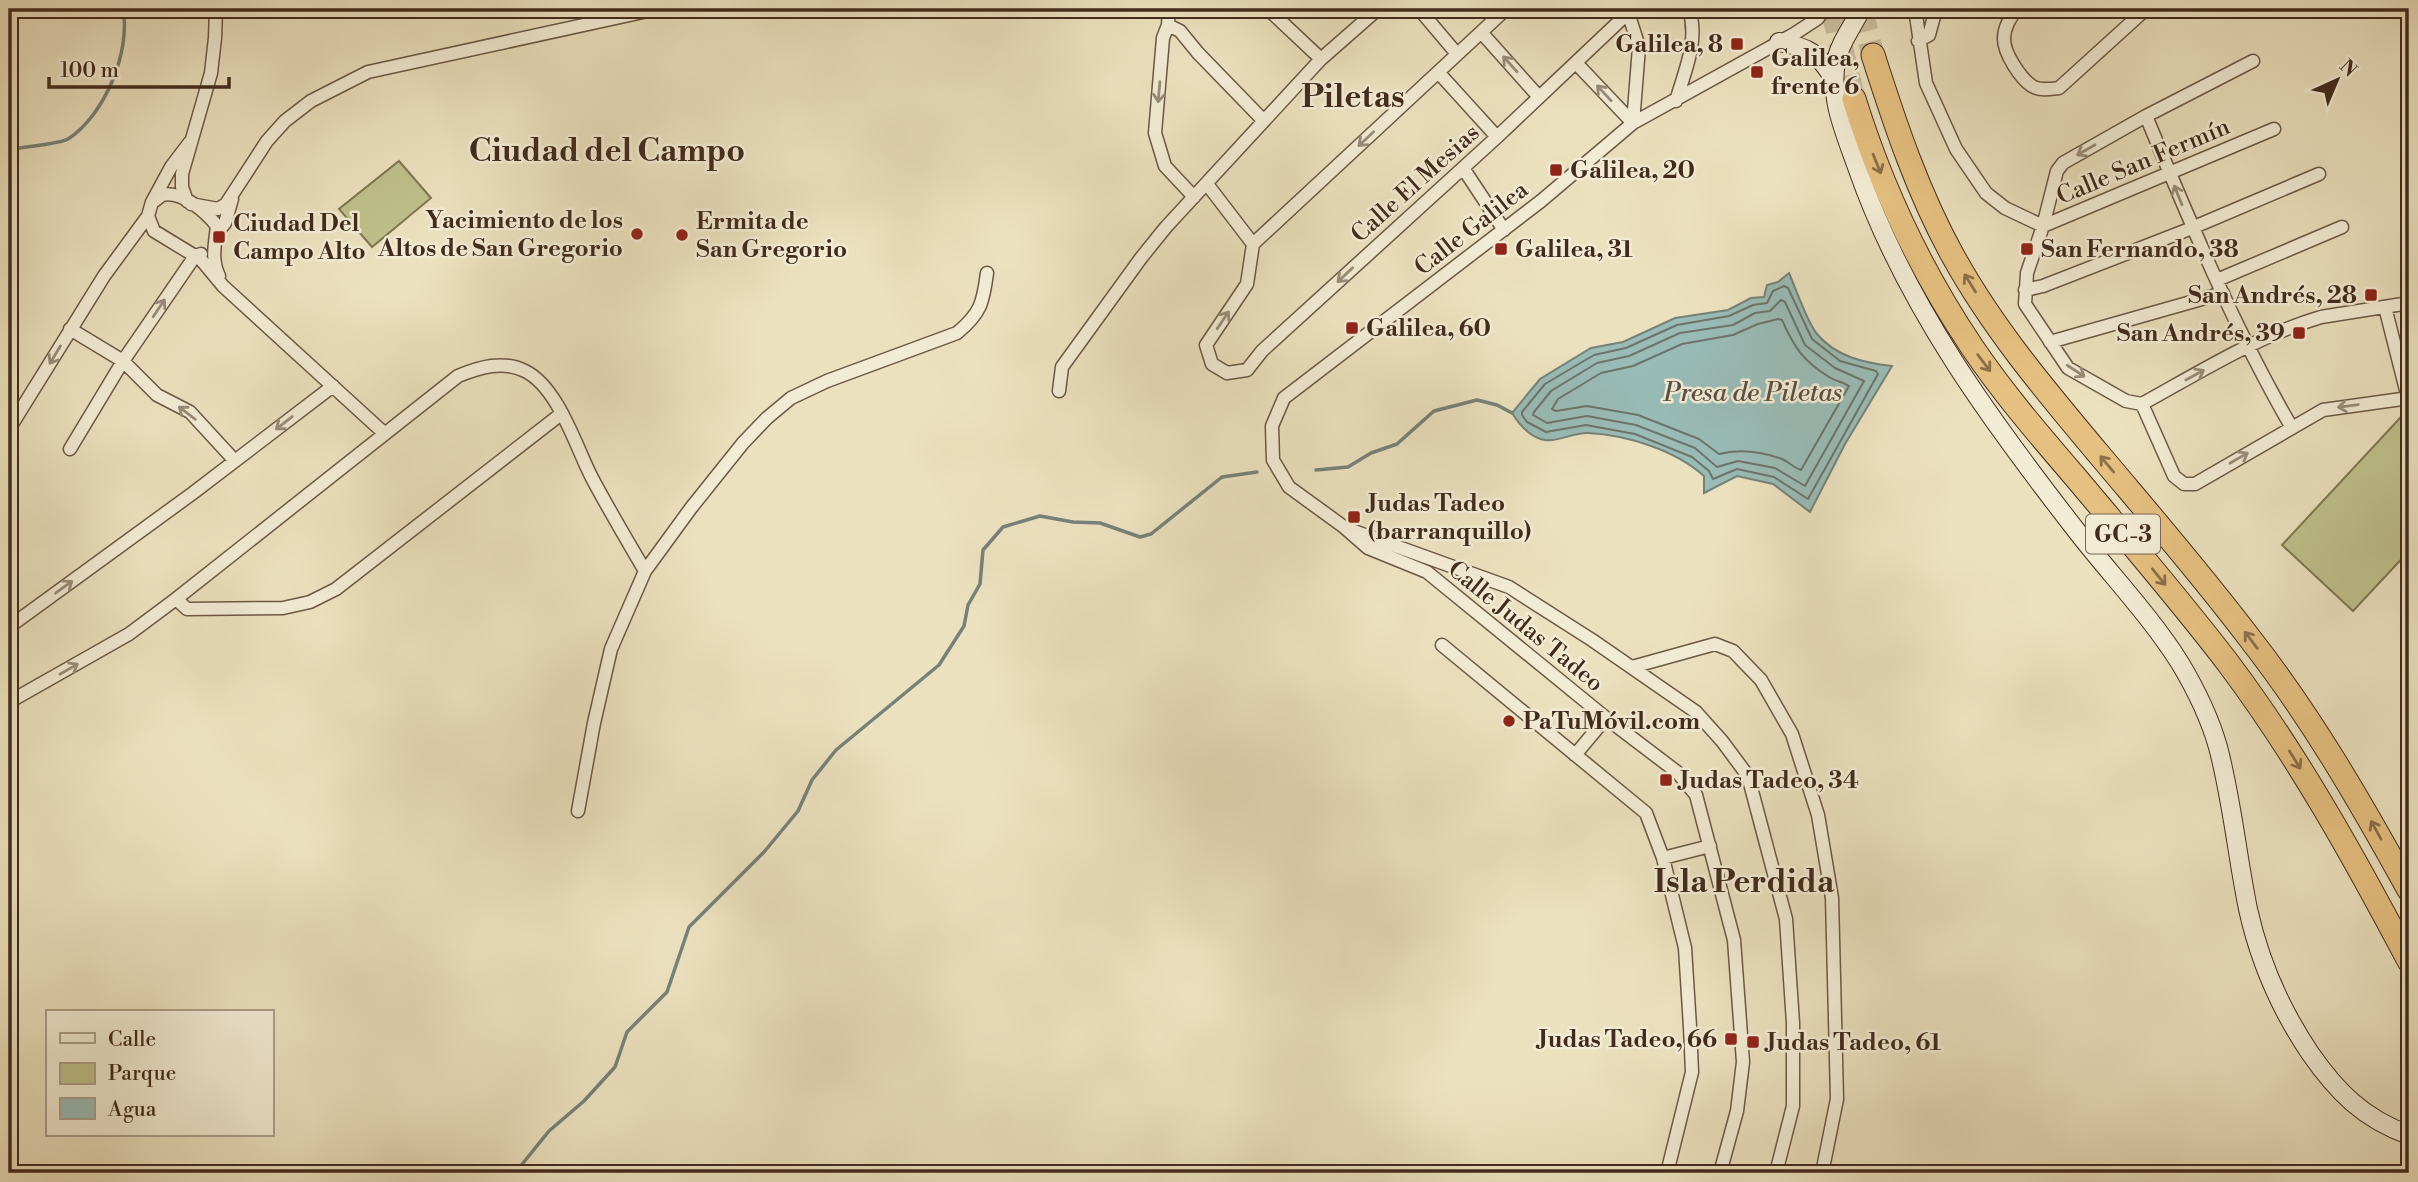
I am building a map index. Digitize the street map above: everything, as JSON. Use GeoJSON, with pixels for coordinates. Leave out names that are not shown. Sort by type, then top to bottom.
{"type":"FeatureCollection","features":[{"type":"Feature","properties":{"kind":"highway","name":"GC-3"},"geometry":{"type":"LineString","coordinates":[[1873,55],[1917,181],[1953,256],[1998,327],[2054,401],[2252,640],[2323,742],[2364,808],[2409,890]]}},
{"type":"Feature","properties":{"kind":"highway","name":"GC-3"},"geometry":{"type":"LineString","coordinates":[[1854,99],[1874,157],[1910,238],[1927,273],[1972,347],[2031,425],[2146,561],[2228,664],[2285,744],[2338,830],[2409,961]]}},
{"type":"Feature","properties":{"kind":"street"},"geometry":{"type":"LineString","coordinates":[[189,202],[182,187],[182,174],[211,73],[216,9]]}},
{"type":"Feature","properties":{"kind":"street"},"geometry":{"type":"LineString","coordinates":[[189,202],[218,209],[226,204],[267,141],[285,121],[311,101],[368,72],[657,9]]}},
{"type":"Feature","properties":{"kind":"street"},"geometry":{"type":"LineString","coordinates":[[1169,9],[1168,25],[1163,38],[1155,133],[1165,166],[1194,197]]}},
{"type":"Feature","properties":{"kind":"street"},"geometry":{"type":"LineString","coordinates":[[1268,9],[1321,59]]}},
{"type":"Feature","properties":{"kind":"street"},"geometry":{"type":"LineString","coordinates":[[1059,391],[1062,367],[1141,257],[1321,59],[1378,9]]}},
{"type":"Feature","properties":{"kind":"street"},"geometry":{"type":"LineString","coordinates":[[1419,9],[1457,54]]}},
{"type":"Feature","properties":{"kind":"street"},"geometry":{"type":"LineString","coordinates":[[1207,184],[1253,244],[1506,9]]}},
{"type":"Feature","properties":{"kind":"street"},"geometry":{"type":"LineString","coordinates":[[1676,101],[1693,43],[1693,22],[1689,9]]}},
{"type":"Feature","properties":{"kind":"street","name":"Calle Galilea"},"geometry":{"type":"LineString","coordinates":[[1345,527],[1289,487],[1273,460],[1272,426],[1284,398],[1541,201],[1633,123],[1779,42],[1816,19],[1825,9]]}},
{"type":"Feature","properties":{"kind":"street"},"geometry":{"type":"LineString","coordinates":[[1850,28],[1852,9]]}},
{"type":"Feature","properties":{"kind":"street"},"geometry":{"type":"LineString","coordinates":[[1861,9],[1836,60],[1835,101],[1862,181],[1889,244],[1931,325],[1964,380],[2018,455],[2181,665],[2217,746],[2249,912],[2277,995],[2300,1038],[2320,1068],[2343,1094],[2371,1118],[2409,1135]]}},
{"type":"Feature","properties":{"kind":"street","name":"Calle San Fermín"},"geometry":{"type":"LineString","coordinates":[[1915,9],[1926,83],[1956,149],[1986,193],[2005,208],[2043,226],[2274,129]]}},
{"type":"Feature","properties":{"kind":"street"},"geometry":{"type":"LineString","coordinates":[[1918,41],[1929,35],[1936,9]]}},
{"type":"Feature","properties":{"kind":"street"},"geometry":{"type":"LineString","coordinates":[[2017,9],[2006,25],[2004,42],[2019,72],[2032,86],[2044,90],[2059,88],[2146,9]]}},
{"type":"Feature","properties":{"kind":"street"},"geometry":{"type":"LineString","coordinates":[[1627,11],[1639,47],[1633,123]]}},
{"type":"Feature","properties":{"kind":"street","name":"Calle El Mesias"},"geometry":{"type":"LineString","coordinates":[[1253,244],[1247,284],[1206,345],[1212,364],[1227,373],[1247,370],[1262,351],[1497,137],[1627,11]]}},
{"type":"Feature","properties":{"kind":"street"},"geometry":{"type":"LineString","coordinates":[[1168,25],[1180,31],[1263,120]]}},
{"type":"Feature","properties":{"kind":"street"},"geometry":{"type":"LineString","coordinates":[[1481,32],[1539,97]]}},
{"type":"Feature","properties":{"kind":"street"},"geometry":{"type":"LineString","coordinates":[[1779,42],[1811,50],[1821,59],[1834,79]]}},
{"type":"Feature","properties":{"kind":"street"},"geometry":{"type":"LineString","coordinates":[[2253,61],[2146,116],[2063,163],[2057,171],[2027,273],[2025,304],[2068,368],[2126,401],[2142,404],[2248,346],[2321,317],[2409,303]]}},
{"type":"Feature","properties":{"kind":"street"},"geometry":{"type":"LineString","coordinates":[[1576,63],[1633,123]]}},
{"type":"Feature","properties":{"kind":"street"},"geometry":{"type":"LineString","coordinates":[[1438,72],[1497,137]]}},
{"type":"Feature","properties":{"kind":"street"},"geometry":{"type":"LineString","coordinates":[[2146,116],[2192,228],[2248,346],[2292,428]]}},
{"type":"Feature","properties":{"kind":"street"},"geometry":{"type":"LineString","coordinates":[[9,429],[104,276],[148,216],[152,202],[171,167],[190,142]]}},
{"type":"Feature","properties":{"kind":"street"},"geometry":{"type":"LineString","coordinates":[[1462,168],[1504,230]]}},
{"type":"Feature","properties":{"kind":"street"},"geometry":{"type":"LineString","coordinates":[[2025,290],[2043,286],[2192,228],[2319,174]]}},
{"type":"Feature","properties":{"kind":"street"},"geometry":{"type":"LineString","coordinates":[[70,449],[123,361],[197,256],[206,253],[225,223],[237,186]]}},
{"type":"Feature","properties":{"kind":"street"},"geometry":{"type":"LineString","coordinates":[[152,202],[161,195],[174,195],[209,216],[217,226],[214,267],[223,286]]}},
{"type":"Feature","properties":{"kind":"street"},"geometry":{"type":"LineString","coordinates":[[148,216],[154,231],[197,256],[223,286],[384,433]]}},
{"type":"Feature","properties":{"kind":"street"},"geometry":{"type":"LineString","coordinates":[[2217,280],[2342,227]]}},
{"type":"Feature","properties":{"kind":"street"},"geometry":{"type":"LineString","coordinates":[[578,811],[611,649],[645,571],[691,508],[743,443],[766,418],[791,398],[827,381],[957,333],[972,320],[983,303],[987,273]]}},
{"type":"Feature","properties":{"kind":"street"},"geometry":{"type":"LineString","coordinates":[[2050,342],[2223,293]]}},
{"type":"Feature","properties":{"kind":"street"},"geometry":{"type":"LineString","coordinates":[[2142,404],[2174,476],[2184,484],[2195,484],[2323,410],[2409,398],[2385,307]]}},
{"type":"Feature","properties":{"kind":"street"},"geometry":{"type":"LineString","coordinates":[[71,329],[123,361],[157,395],[190,412],[235,461]]}},
{"type":"Feature","properties":{"kind":"street"},"geometry":{"type":"LineString","coordinates":[[9,702],[129,634],[458,376],[482,367],[503,365],[524,371],[542,383],[645,571]]}},
{"type":"Feature","properties":{"kind":"street"},"geometry":{"type":"LineString","coordinates":[[9,627],[333,386]]}},
{"type":"Feature","properties":{"kind":"street"},"geometry":{"type":"LineString","coordinates":[[176,599],[187,609],[283,608],[310,602],[336,589],[561,414]]}},
{"type":"Feature","properties":{"kind":"street"},"geometry":{"type":"LineString","coordinates":[[1345,527],[1510,587],[1696,712],[1748,776],[1786,919],[1793,1023],[1793,1106],[1776,1173]]}},
{"type":"Feature","properties":{"kind":"street","name":"Calle Judas Tadeo"},"geometry":{"type":"LineString","coordinates":[[1345,527],[1368,548],[1427,572],[1606,718],[1677,772],[1696,795],[1734,940],[1743,1062],[1737,1111],[1720,1173]]}},
{"type":"Feature","properties":{"kind":"street"},"geometry":{"type":"LineString","coordinates":[[1632,667],[1715,644],[1732,651],[1761,680],[1792,734],[1818,815],[1832,898],[1837,1099],[1822,1173]]}},
{"type":"Feature","properties":{"kind":"street"},"geometry":{"type":"LineString","coordinates":[[1441,645],[1646,813],[1663,858],[1685,948],[1692,1072],[1667,1173]]}},
{"type":"Feature","properties":{"kind":"street"},"geometry":{"type":"LineString","coordinates":[[1575,755],[1606,718]]}},
{"type":"Feature","properties":{"kind":"street"},"geometry":{"type":"LineString","coordinates":[[1663,858],[1710,846]]}},
{"type":"Feature","properties":{"kind":"green space"},"geometry":{"type":"Polygon","coordinates":[[[399,161],[431,198],[372,247],[339,209],[399,161]]]}},
{"type":"Feature","properties":{"kind":"green space"},"geometry":{"type":"Polygon","coordinates":[[[2400,418],[2409,427],[2409,551],[2353,611],[2282,545],[2400,418]]]}},
{"type":"Feature","properties":{"kind":"water","name":"Presa de Piletas"},"geometry":{"type":"Polygon","coordinates":[[[1789,273],[1809,322],[1825,342],[1852,358],[1892,366],[1845,444],[1810,512],[1773,484],[1737,476],[1704,493],[1704,476],[1692,467],[1665,451],[1634,441],[1588,433],[1556,440],[1540,439],[1526,430],[1512,413],[1540,379],[1591,348],[1623,342],[1675,318],[1728,310],[1751,298],[1764,297],[1767,285],[1778,282],[1789,273]]]}},
{"type":"Feature","properties":{"kind":"waterway"},"geometry":{"type":"LineString","coordinates":[[9,150],[68,139],[93,114],[104,98],[119,62],[123,44],[123,9]]}},
{"type":"Feature","properties":{"kind":"waterway"},"geometry":{"type":"LineString","coordinates":[[1316,470],[1348,467],[1371,453],[1397,444],[1434,411],[1477,400],[1497,405],[1512,413]]}},
{"type":"Feature","properties":{"kind":"waterway"},"geometry":{"type":"LineString","coordinates":[[515,1173],[549,1131],[584,1101],[615,1067],[627,1032],[667,992],[689,927],[764,852],[798,811],[812,780],[836,750],[939,665],[964,626],[968,605],[980,584],[983,550],[1003,527],[1040,516],[1073,522],[1100,523],[1140,537],[1151,534],[1222,477],[1257,472]]}},
{"type":"Feature","properties":{"kind":"tunnel"},"geometry":{"type":"LineString","coordinates":[[1832,9],[1854,99]]}},
{"type":"Feature","properties":{"kind":"tunnel"},"geometry":{"type":"LineString","coordinates":[[1861,9],[1873,55]]}},
{"type":"Feature","properties":{"kind":"place","name":"Galilea, 8"},"geometry":{"type":"Point","coordinates":[1737,44]}},
{"type":"Feature","properties":{"kind":"place","name":"Galilea, frente 6"},"geometry":{"type":"Point","coordinates":[1757,72]}},
{"type":"Feature","properties":{"kind":"place","name":"Galilea, 20"},"geometry":{"type":"Point","coordinates":[1556,170]}},
{"type":"Feature","properties":{"kind":"place","name":"Yacimiento de los Altos de San Gregorio"},"geometry":{"type":"Point","coordinates":[637,234]}},
{"type":"Feature","properties":{"kind":"place","name":"Ermita de San Gregorio"},"geometry":{"type":"Point","coordinates":[682,235]}},
{"type":"Feature","properties":{"kind":"place","name":"Ciudad Del Campo Alto"},"geometry":{"type":"Point","coordinates":[219,237]}},
{"type":"Feature","properties":{"kind":"place","name":"Galilea, 31"},"geometry":{"type":"Point","coordinates":[1501,249]}},
{"type":"Feature","properties":{"kind":"place","name":"San Fernando, 38"},"geometry":{"type":"Point","coordinates":[2027,249]}},
{"type":"Feature","properties":{"kind":"place","name":"San Andrés, 28"},"geometry":{"type":"Point","coordinates":[2371,295]}},
{"type":"Feature","properties":{"kind":"place","name":"Galilea, 60"},"geometry":{"type":"Point","coordinates":[1352,328]}},
{"type":"Feature","properties":{"kind":"place","name":"San Andrés, 39"},"geometry":{"type":"Point","coordinates":[2299,333]}},
{"type":"Feature","properties":{"kind":"place","name":"Judas Tadeo (barranquillo)"},"geometry":{"type":"Point","coordinates":[1354,517]}},
{"type":"Feature","properties":{"kind":"place","name":"PaTuMóvil.com"},"geometry":{"type":"Point","coordinates":[1509,721]}},
{"type":"Feature","properties":{"kind":"place","name":"Judas Tadeo, 34"},"geometry":{"type":"Point","coordinates":[1666,780]}},
{"type":"Feature","properties":{"kind":"place","name":"Judas Tadeo, 66"},"geometry":{"type":"Point","coordinates":[1731,1039]}},
{"type":"Feature","properties":{"kind":"place","name":"Judas Tadeo, 61"},"geometry":{"type":"Point","coordinates":[1753,1042]}},
{"type":"Feature","properties":{"kind":"district","name":"Piletas"},"geometry":{"type":"Point","coordinates":[1353,96]}},
{"type":"Feature","properties":{"kind":"district","name":"Ciudad del Campo"},"geometry":{"type":"Point","coordinates":[607,150]}},
{"type":"Feature","properties":{"kind":"district","name":"Isla Perdida"},"geometry":{"type":"Point","coordinates":[1744,881]}}]}
